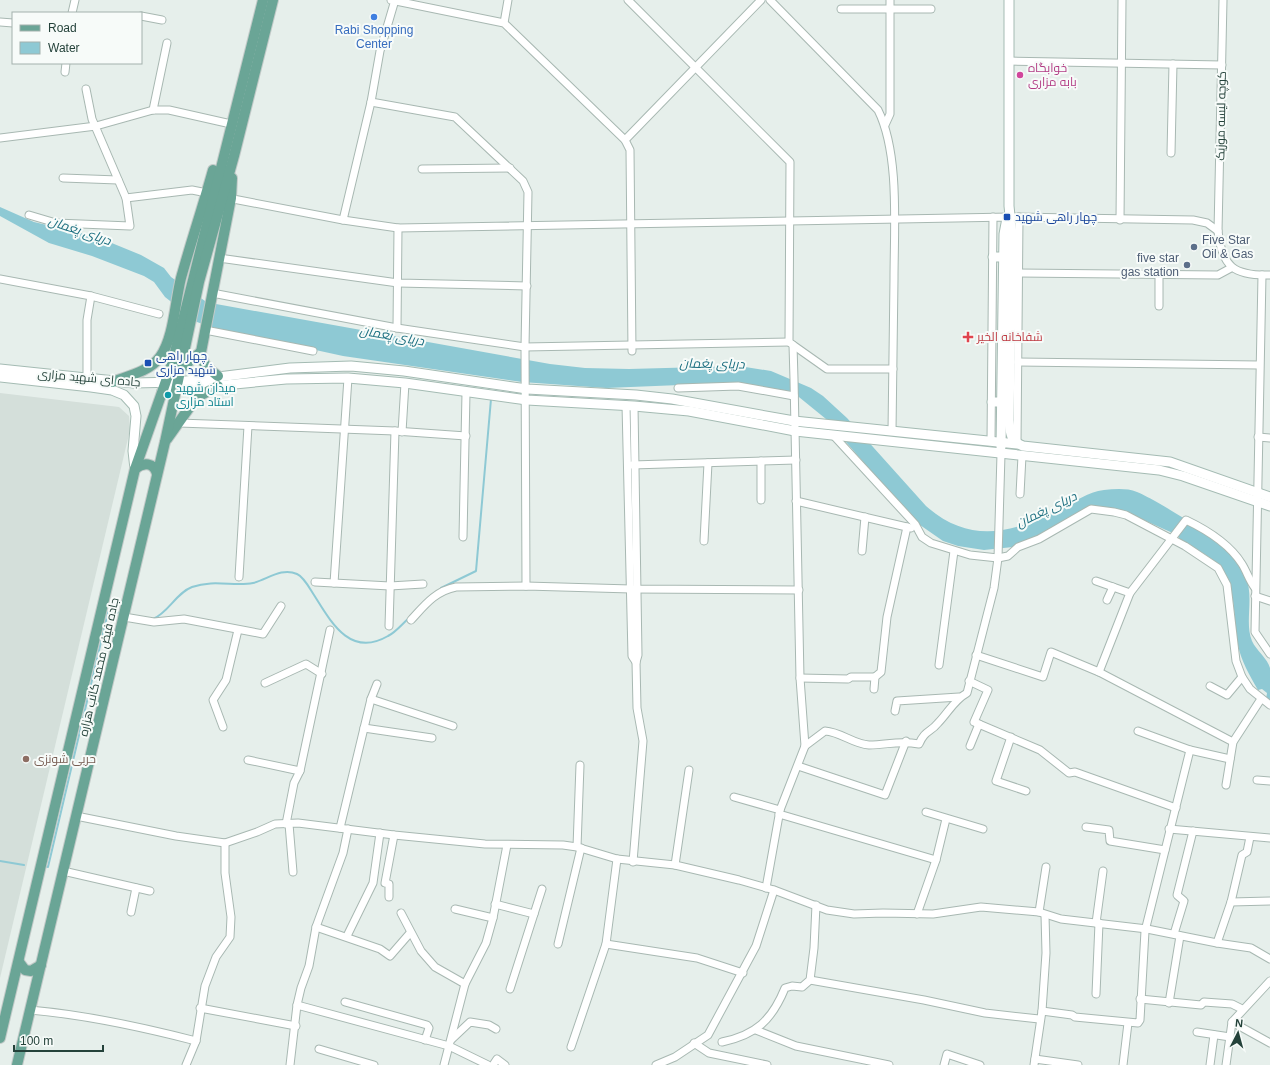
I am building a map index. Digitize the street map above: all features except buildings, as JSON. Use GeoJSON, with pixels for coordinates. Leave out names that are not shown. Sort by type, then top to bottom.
{"type":"FeatureCollection","features":[{"type":"Feature","properties":{"kind":"main road"},"geometry":{"type":"LineString","coordinates":[[112,382],[136,374],[160,358],[168,339],[181,321],[181,278],[219,196],[234,156],[263,0]]}},
{"type":"Feature","properties":{"kind":"main road"},"geometry":{"type":"LineString","coordinates":[[0,1038],[135,469],[164,387],[181,321],[195,282],[219,196],[231,124],[273,0]]}},
{"type":"Feature","properties":{"kind":"main road"},"geometry":{"type":"LineString","coordinates":[[1009,0],[1009,206],[1016,244],[1014,415],[1010,434],[1017,444]]}},
{"type":"Feature","properties":{"kind":"main road"},"geometry":{"type":"LineString","coordinates":[[218,381],[202,360],[201,352],[219,258],[219,196]]}},
{"type":"Feature","properties":{"kind":"main road"},"geometry":{"type":"LineString","coordinates":[[1001,454],[1004,257],[1012,217]]}},
{"type":"Feature","properties":{"kind":"main road"},"geometry":{"type":"LineString","coordinates":[[993,257],[1004,257]]}},
{"type":"Feature","properties":{"kind":"main road","name":"جاده فیض محمد کاتب هزاره"},"geometry":{"type":"LineString","coordinates":[[17,1065],[165,442],[181,368],[181,321]]}},
{"type":"Feature","properties":{"kind":"main road"},"geometry":{"type":"LineString","coordinates":[[181,368],[201,352]]}},
{"type":"Feature","properties":{"kind":"main road"},"geometry":{"type":"LineString","coordinates":[[165,442],[178,423],[201,395],[218,381],[290,368],[351,366],[404,371],[526,389],[636,395],[672,399],[794,421],[1001,442],[1170,462],[1257,497],[1270,506]]}},
{"type":"Feature","properties":{"kind":"main road","name":"جاده ای شهید مزاری"},"geometry":{"type":"LineString","coordinates":[[0,370],[164,387],[218,381]]}},
{"type":"Feature","properties":{"kind":"main road","name":"جاده ای شهید مزاری"},"geometry":{"type":"LineString","coordinates":[[0,377],[112,390],[124,395],[134,406],[136,416],[133,451],[135,469]]}},
{"type":"Feature","properties":{"kind":"main road"},"geometry":{"type":"LineString","coordinates":[[218,381],[348,378],[405,383],[466,393],[527,400],[630,405],[689,411],[794,431],[1159,470],[1257,497],[1270,498]]}},
{"type":"Feature","properties":{"kind":"main road"},"geometry":{"type":"LineString","coordinates":[[992,402],[1002,402]]}},
{"type":"Feature","properties":{"kind":"main road"},"geometry":{"type":"LineString","coordinates":[[135,469],[140,464],[148,464],[154,467],[157,474]]}},
{"type":"Feature","properties":{"kind":"main road"},"geometry":{"type":"LineString","coordinates":[[19,962],[25,970],[31,971],[41,965]]}},
{"type":"Feature","properties":{"kind":"street"},"geometry":{"type":"LineString","coordinates":[[72,12],[75,0]]}},
{"type":"Feature","properties":{"kind":"street"},"geometry":{"type":"LineString","coordinates":[[343,220],[371,102],[380,50],[394,0],[504,23],[625,140],[630,150],[632,347]]}},
{"type":"Feature","properties":{"kind":"street"},"geometry":{"type":"LineString","coordinates":[[504,23],[508,0]]}},
{"type":"Feature","properties":{"kind":"street"},"geometry":{"type":"LineString","coordinates":[[628,0],[790,162],[789,222],[791,343],[794,379],[800,678],[805,746],[780,812],[766,888]]}},
{"type":"Feature","properties":{"kind":"street"},"geometry":{"type":"LineString","coordinates":[[625,140],[695,66],[761,0]]}},
{"type":"Feature","properties":{"kind":"street"},"geometry":{"type":"LineString","coordinates":[[770,0],[878,110],[885,125],[890,145],[894,220],[892,431]]}},
{"type":"Feature","properties":{"kind":"street"},"geometry":{"type":"LineString","coordinates":[[885,125],[890,114],[890,0]]}},
{"type":"Feature","properties":{"kind":"street"},"geometry":{"type":"LineString","coordinates":[[1120,220],[1122,0]]}},
{"type":"Feature","properties":{"kind":"street","name":"کوچه لیسه موزیک"},"geometry":{"type":"LineString","coordinates":[[1223,0],[1218,231],[1220,247],[1225,262],[1231,268]]}},
{"type":"Feature","properties":{"kind":"street"},"geometry":{"type":"LineString","coordinates":[[840,9],[931,9]]}},
{"type":"Feature","properties":{"kind":"street"},"geometry":{"type":"LineString","coordinates":[[142,16],[162,20]]}},
{"type":"Feature","properties":{"kind":"street"},"geometry":{"type":"LineString","coordinates":[[0,22],[12,23]]}},
{"type":"Feature","properties":{"kind":"street"},"geometry":{"type":"LineString","coordinates":[[153,110],[168,43]]}},
{"type":"Feature","properties":{"kind":"street"},"geometry":{"type":"LineString","coordinates":[[1009,61],[1122,62],[1222,66]]}},
{"type":"Feature","properties":{"kind":"street"},"geometry":{"type":"LineString","coordinates":[[65,72],[66,64]]}},
{"type":"Feature","properties":{"kind":"street"},"geometry":{"type":"LineString","coordinates":[[1172,153],[1173,64]]}},
{"type":"Feature","properties":{"kind":"street"},"geometry":{"type":"LineString","coordinates":[[29,215],[56,223],[129,227],[131,225],[126,198],[92,119],[86,89]]}},
{"type":"Feature","properties":{"kind":"street"},"geometry":{"type":"LineString","coordinates":[[371,102],[455,117],[523,181],[528,192],[526,347],[526,586]]}},
{"type":"Feature","properties":{"kind":"street"},"geometry":{"type":"LineString","coordinates":[[0,138],[96,126],[153,110],[169,110],[231,124]]}},
{"type":"Feature","properties":{"kind":"street"},"geometry":{"type":"LineString","coordinates":[[422,169],[510,168]]}},
{"type":"Feature","properties":{"kind":"street"},"geometry":{"type":"LineString","coordinates":[[63,178],[118,180]]}},
{"type":"Feature","properties":{"kind":"street"},"geometry":{"type":"LineString","coordinates":[[126,198],[192,190],[343,220],[398,228],[1012,217],[1120,220],[1193,220],[1207,223],[1218,231]]}},
{"type":"Feature","properties":{"kind":"street"},"geometry":{"type":"LineString","coordinates":[[991,441],[993,217]]}},
{"type":"Feature","properties":{"kind":"street"},"geometry":{"type":"LineString","coordinates":[[397,328],[398,228]]}},
{"type":"Feature","properties":{"kind":"street"},"geometry":{"type":"LineString","coordinates":[[1014,415],[1018,362],[1018,273],[1016,244]]}},
{"type":"Feature","properties":{"kind":"street"},"geometry":{"type":"LineString","coordinates":[[219,258],[398,283],[527,286]]}},
{"type":"Feature","properties":{"kind":"street"},"geometry":{"type":"LineString","coordinates":[[1018,273],[1218,275],[1231,268],[1238,271],[1270,275]]}},
{"type":"Feature","properties":{"kind":"street"},"geometry":{"type":"LineString","coordinates":[[1159,275],[1159,306]]}},
{"type":"Feature","properties":{"kind":"street"},"geometry":{"type":"LineString","coordinates":[[1262,275],[1255,596],[1256,636],[1270,654]]}},
{"type":"Feature","properties":{"kind":"street"},"geometry":{"type":"LineString","coordinates":[[0,280],[91,296],[159,314]]}},
{"type":"Feature","properties":{"kind":"street"},"geometry":{"type":"LineString","coordinates":[[86,379],[87,320],[91,296]]}},
{"type":"Feature","properties":{"kind":"street"},"geometry":{"type":"LineString","coordinates":[[211,296],[397,328],[526,347],[632,347],[791,343],[827,369],[893,369]]}},
{"type":"Feature","properties":{"kind":"street"},"geometry":{"type":"LineString","coordinates":[[205,328],[313,351]]}},
{"type":"Feature","properties":{"kind":"street"},"geometry":{"type":"LineString","coordinates":[[1018,362],[1259,365]]}},
{"type":"Feature","properties":{"kind":"street"},"geometry":{"type":"LineString","coordinates":[[334,584],[340,505],[338,500],[345,430],[348,378]]}},
{"type":"Feature","properties":{"kind":"street"},"geometry":{"type":"LineString","coordinates":[[389,626],[398,432],[405,383]]}},
{"type":"Feature","properties":{"kind":"street"},"geometry":{"type":"LineString","coordinates":[[678,388],[738,386],[794,395]]}},
{"type":"Feature","properties":{"kind":"street"},"geometry":{"type":"LineString","coordinates":[[463,536],[466,393]]}},
{"type":"Feature","properties":{"kind":"street"},"geometry":{"type":"LineString","coordinates":[[630,405],[636,465],[634,589]]}},
{"type":"Feature","properties":{"kind":"street"},"geometry":{"type":"LineString","coordinates":[[630,405],[628,465],[638,655],[636,662],[637,708],[643,741],[633,862]]}},
{"type":"Feature","properties":{"kind":"street"},"geometry":{"type":"LineString","coordinates":[[178,423],[466,436]]}},
{"type":"Feature","properties":{"kind":"street"},"geometry":{"type":"LineString","coordinates":[[239,577],[248,426]]}},
{"type":"Feature","properties":{"kind":"street"},"geometry":{"type":"LineString","coordinates":[[833,435],[915,524],[922,537],[931,544],[954,551],[970,555],[998,554],[1008,556],[1018,547],[1039,539],[1091,509],[1126,515],[1173,537],[1218,568],[1226,585],[1236,661],[1242,677],[1250,689],[1270,705]]}},
{"type":"Feature","properties":{"kind":"street"},"geometry":{"type":"LineString","coordinates":[[1258,437],[1270,438]]}},
{"type":"Feature","properties":{"kind":"street"},"geometry":{"type":"LineString","coordinates":[[805,746],[825,731],[835,732],[854,741],[869,745],[906,741],[919,744],[924,734],[937,725],[959,697],[966,693],[994,588],[998,554],[1001,454]]}},
{"type":"Feature","properties":{"kind":"street"},"geometry":{"type":"LineString","coordinates":[[1020,494],[1022,456]]}},
{"type":"Feature","properties":{"kind":"street"},"geometry":{"type":"LineString","coordinates":[[628,465],[708,464],[796,460]]}},
{"type":"Feature","properties":{"kind":"street"},"geometry":{"type":"LineString","coordinates":[[761,461],[762,500]]}},
{"type":"Feature","properties":{"kind":"street"},"geometry":{"type":"LineString","coordinates":[[704,541],[708,464]]}},
{"type":"Feature","properties":{"kind":"street"},"geometry":{"type":"LineString","coordinates":[[796,501],[918,530]]}},
{"type":"Feature","properties":{"kind":"street"},"geometry":{"type":"LineString","coordinates":[[862,551],[865,517]]}},
{"type":"Feature","properties":{"kind":"street"},"geometry":{"type":"LineString","coordinates":[[1099,672],[1130,593],[1186,520],[1225,543],[1236,555],[1255,588]]}},
{"type":"Feature","properties":{"kind":"street"},"geometry":{"type":"LineString","coordinates":[[800,678],[848,679],[851,677],[875,677],[882,672],[887,617],[907,527]]}},
{"type":"Feature","properties":{"kind":"street"},"geometry":{"type":"LineString","coordinates":[[939,664],[954,551]]}},
{"type":"Feature","properties":{"kind":"street"},"geometry":{"type":"LineString","coordinates":[[1096,581],[1130,593]]}},
{"type":"Feature","properties":{"kind":"street"},"geometry":{"type":"LineString","coordinates":[[315,582],[390,586],[423,584]]}},
{"type":"Feature","properties":{"kind":"street"},"geometry":{"type":"LineString","coordinates":[[411,620],[429,600],[447,589],[526,586],[634,589],[799,590]]}},
{"type":"Feature","properties":{"kind":"street"},"geometry":{"type":"LineString","coordinates":[[1108,600],[1113,587]]}},
{"type":"Feature","properties":{"kind":"street"},"geometry":{"type":"LineString","coordinates":[[1255,596],[1270,601]]}},
{"type":"Feature","properties":{"kind":"street"},"geometry":{"type":"LineString","coordinates":[[124,617],[154,622],[184,619],[263,634],[281,606]]}},
{"type":"Feature","properties":{"kind":"street"},"geometry":{"type":"LineString","coordinates":[[223,728],[213,700],[226,680],[238,630]]}},
{"type":"Feature","properties":{"kind":"street"},"geometry":{"type":"LineString","coordinates":[[294,872],[287,824],[294,783],[300,771],[322,674],[330,630]]}},
{"type":"Feature","properties":{"kind":"street"},"geometry":{"type":"LineString","coordinates":[[976,655],[1043,677],[1051,652],[1099,672],[1232,742]]}},
{"type":"Feature","properties":{"kind":"street"},"geometry":{"type":"LineString","coordinates":[[265,683],[306,664],[322,674]]}},
{"type":"Feature","properties":{"kind":"street"},"geometry":{"type":"LineString","coordinates":[[874,689],[875,677]]}},
{"type":"Feature","properties":{"kind":"street"},"geometry":{"type":"LineString","coordinates":[[1210,686],[1227,695],[1242,677]]}},
{"type":"Feature","properties":{"kind":"street"},"geometry":{"type":"LineString","coordinates":[[969,681],[988,690],[974,720],[979,724],[1011,737],[1046,754],[1069,773],[1075,772],[1176,808]]}},
{"type":"Feature","properties":{"kind":"street"},"geometry":{"type":"LineString","coordinates":[[340,828],[371,699],[377,684]]}},
{"type":"Feature","properties":{"kind":"street"},"geometry":{"type":"LineString","coordinates":[[895,711],[897,701],[959,697]]}},
{"type":"Feature","properties":{"kind":"street"},"geometry":{"type":"LineString","coordinates":[[371,699],[453,726]]}},
{"type":"Feature","properties":{"kind":"street"},"geometry":{"type":"LineString","coordinates":[[1226,785],[1232,742],[1261,699]]}},
{"type":"Feature","properties":{"kind":"street"},"geometry":{"type":"LineString","coordinates":[[970,746],[979,724]]}},
{"type":"Feature","properties":{"kind":"street"},"geometry":{"type":"LineString","coordinates":[[364,728],[432,738]]}},
{"type":"Feature","properties":{"kind":"street"},"geometry":{"type":"LineString","coordinates":[[1138,731],[1190,750],[1230,759]]}},
{"type":"Feature","properties":{"kind":"street"},"geometry":{"type":"LineString","coordinates":[[1011,737],[996,781],[1026,791]]}},
{"type":"Feature","properties":{"kind":"street"},"geometry":{"type":"LineString","coordinates":[[798,766],[885,795],[906,741]]}},
{"type":"Feature","properties":{"kind":"street"},"geometry":{"type":"LineString","coordinates":[[1042,1011],[1072,1015],[1074,1017],[1128,1023],[1138,1023],[1140,1020],[1145,931],[1147,929],[1169,829],[1176,808],[1190,750]]}},
{"type":"Feature","properties":{"kind":"street"},"geometry":{"type":"LineString","coordinates":[[248,760],[300,771]]}},
{"type":"Feature","properties":{"kind":"street"},"geometry":{"type":"LineString","coordinates":[[558,944],[579,848],[580,765]]}},
{"type":"Feature","properties":{"kind":"street"},"geometry":{"type":"LineString","coordinates":[[675,865],[689,770]]}},
{"type":"Feature","properties":{"kind":"street"},"geometry":{"type":"LineString","coordinates":[[1257,780],[1270,781]]}},
{"type":"Feature","properties":{"kind":"street"},"geometry":{"type":"LineString","coordinates":[[734,797],[936,860]]}},
{"type":"Feature","properties":{"kind":"street"},"geometry":{"type":"LineString","coordinates":[[926,812],[983,829]]}},
{"type":"Feature","properties":{"kind":"street"},"geometry":{"type":"LineString","coordinates":[[76,816],[176,836],[224,843],[257,832],[275,824],[298,823],[394,835],[507,845],[563,845],[633,862],[675,865],[774,890],[827,910],[854,914],[933,914],[981,906],[1147,929],[1251,948],[1270,959]]}},
{"type":"Feature","properties":{"kind":"street"},"geometry":{"type":"LineString","coordinates":[[917,914],[936,860],[946,819]]}},
{"type":"Feature","properties":{"kind":"street"},"geometry":{"type":"LineString","coordinates":[[1086,827],[1109,830],[1110,841],[1164,850]]}},
{"type":"Feature","properties":{"kind":"street"},"geometry":{"type":"LineString","coordinates":[[290,1065],[296,1026],[297,1005],[301,988],[309,966],[316,927],[343,853],[348,829]]}},
{"type":"Feature","properties":{"kind":"street"},"geometry":{"type":"LineString","coordinates":[[1169,829],[1270,838]]}},
{"type":"Feature","properties":{"kind":"street"},"geometry":{"type":"LineString","coordinates":[[1169,1003],[1177,935],[1184,901],[1177,895],[1193,831]]}},
{"type":"Feature","properties":{"kind":"street"},"geometry":{"type":"LineString","coordinates":[[348,936],[373,883],[380,833]]}},
{"type":"Feature","properties":{"kind":"street"},"geometry":{"type":"LineString","coordinates":[[389,897],[389,884],[385,883],[394,835]]}},
{"type":"Feature","properties":{"kind":"street"},"geometry":{"type":"LineString","coordinates":[[1217,943],[1231,902],[1242,855],[1247,852],[1250,837]]}},
{"type":"Feature","properties":{"kind":"street"},"geometry":{"type":"LineString","coordinates":[[186,1065],[196,1041],[200,1008],[205,986],[216,957],[230,937],[231,917],[224,873],[224,843]]}},
{"type":"Feature","properties":{"kind":"street"},"geometry":{"type":"LineString","coordinates":[[444,1065],[465,984],[486,943],[493,918],[507,845]]}},
{"type":"Feature","properties":{"kind":"street"},"geometry":{"type":"LineString","coordinates":[[571,1047],[606,944],[617,859]]}},
{"type":"Feature","properties":{"kind":"street"},"geometry":{"type":"LineString","coordinates":[[1046,866],[1042,914],[1046,953],[1042,1011],[1035,1062],[1078,1065]]}},
{"type":"Feature","properties":{"kind":"street"},"geometry":{"type":"LineString","coordinates":[[63,871],[150,890]]}},
{"type":"Feature","properties":{"kind":"street"},"geometry":{"type":"LineString","coordinates":[[1096,994],[1098,923],[1103,871]]}},
{"type":"Feature","properties":{"kind":"street"},"geometry":{"type":"LineString","coordinates":[[131,912],[136,888]]}},
{"type":"Feature","properties":{"kind":"street"},"geometry":{"type":"LineString","coordinates":[[510,990],[542,889]]}},
{"type":"Feature","properties":{"kind":"street"},"geometry":{"type":"LineString","coordinates":[[656,1065],[675,1057],[708,1034],[743,973],[756,946],[774,890]]}},
{"type":"Feature","properties":{"kind":"street"},"geometry":{"type":"LineString","coordinates":[[1231,902],[1270,901]]}},
{"type":"Feature","properties":{"kind":"street"},"geometry":{"type":"LineString","coordinates":[[495,904],[534,914]]}},
{"type":"Feature","properties":{"kind":"street"},"geometry":{"type":"LineString","coordinates":[[722,1042],[756,1030],[774,1012],[785,988],[802,986],[810,980],[814,948],[816,905]]}},
{"type":"Feature","properties":{"kind":"street"},"geometry":{"type":"LineString","coordinates":[[456,909],[493,918]]}},
{"type":"Feature","properties":{"kind":"street"},"geometry":{"type":"LineString","coordinates":[[401,913],[410,933],[421,951],[435,967],[465,984]]}},
{"type":"Feature","properties":{"kind":"street"},"geometry":{"type":"LineString","coordinates":[[316,927],[348,936],[380,949],[390,956],[410,933]]}},
{"type":"Feature","properties":{"kind":"street"},"geometry":{"type":"LineString","coordinates":[[606,944],[697,958],[743,973]]}},
{"type":"Feature","properties":{"kind":"street"},"geometry":{"type":"LineString","coordinates":[[810,980],[924,1000],[986,1014],[1040,1019]]}},
{"type":"Feature","properties":{"kind":"street"},"geometry":{"type":"LineString","coordinates":[[1226,1065],[1232,1022],[1242,1009],[1270,981]]}},
{"type":"Feature","properties":{"kind":"street"},"geometry":{"type":"LineString","coordinates":[[1140,999],[1201,1005],[1204,1002],[1232,1004],[1242,1009]]}},
{"type":"Feature","properties":{"kind":"street"},"geometry":{"type":"LineString","coordinates":[[345,1002],[427,1025],[429,1028],[426,1040]]}},
{"type":"Feature","properties":{"kind":"street"},"geometry":{"type":"LineString","coordinates":[[297,1005],[426,1040],[450,1043],[488,1065]]}},
{"type":"Feature","properties":{"kind":"street"},"geometry":{"type":"LineString","coordinates":[[200,1008],[296,1026]]}},
{"type":"Feature","properties":{"kind":"street"},"geometry":{"type":"LineString","coordinates":[[30,1010],[68,1014],[148,1028],[196,1041]]}},
{"type":"Feature","properties":{"kind":"street"},"geometry":{"type":"LineString","coordinates":[[450,1043],[470,1022],[489,1025],[496,1029]]}},
{"type":"Feature","properties":{"kind":"street"},"geometry":{"type":"LineString","coordinates":[[1232,1022],[1270,1043]]}},
{"type":"Feature","properties":{"kind":"street"},"geometry":{"type":"LineString","coordinates":[[1123,1065],[1128,1023]]}},
{"type":"Feature","properties":{"kind":"street"},"geometry":{"type":"LineString","coordinates":[[756,1030],[796,1046],[889,1065]]}},
{"type":"Feature","properties":{"kind":"street"},"geometry":{"type":"LineString","coordinates":[[1197,1032],[1230,1037]]}},
{"type":"Feature","properties":{"kind":"street"},"geometry":{"type":"LineString","coordinates":[[1210,1065],[1214,1035]]}},
{"type":"Feature","properties":{"kind":"street"},"geometry":{"type":"LineString","coordinates":[[694,1044],[709,1053],[767,1065]]}},
{"type":"Feature","properties":{"kind":"street"},"geometry":{"type":"LineString","coordinates":[[319,1049],[374,1065]]}},
{"type":"Feature","properties":{"kind":"street"},"geometry":{"type":"LineString","coordinates":[[944,1065],[947,1054],[980,1065]]}},
{"type":"Feature","properties":{"kind":"street"},"geometry":{"type":"LineString","coordinates":[[675,1057],[676,1065]]}},
{"type":"Feature","properties":{"kind":"street"},"geometry":{"type":"LineString","coordinates":[[493,1065],[497,1059],[505,1065]]}},
{"type":"Feature","properties":{"kind":"shaded area","name":"حربی شونزی"},"geometry":{"type":"Polygon","coordinates":[[[0,393],[119,407],[129,416],[130,430],[0,978],[0,393]]]}},
{"type":"Feature","properties":{"kind":"water"},"geometry":{"type":"Polygon","coordinates":[[[0,207],[34,222],[97,237],[141,255],[164,268],[171,277],[205,301],[216,304],[550,364],[585,368],[629,369],[739,366],[771,371],[811,388],[823,396],[847,418],[926,506],[942,518],[959,526],[975,530],[992,531],[1009,529],[1043,517],[1098,491],[1121,489],[1137,492],[1171,510],[1214,538],[1231,552],[1239,564],[1248,583],[1250,601],[1249,626],[1252,641],[1267,661],[1270,668],[1270,702],[1266,699],[1267,693],[1262,689],[1258,690],[1241,657],[1236,636],[1232,594],[1225,575],[1220,567],[1207,555],[1180,539],[1177,535],[1126,512],[1098,508],[1042,536],[1013,547],[984,550],[958,546],[943,541],[920,525],[905,510],[826,419],[794,393],[729,383],[606,388],[522,382],[343,356],[211,327],[197,322],[165,297],[154,282],[144,276],[92,256],[49,243],[0,216],[0,207]]]}},
{"type":"Feature","properties":{"kind":"waterway"},"geometry":{"type":"LineString","coordinates":[[441,588],[476,571],[491,399]]}},
{"type":"Feature","properties":{"kind":"waterway"},"geometry":{"type":"LineString","coordinates":[[153,619],[164,612],[181,594],[192,587],[216,583],[253,583],[285,572],[297,574],[302,578],[335,626],[352,640],[363,643],[375,642],[391,634],[409,618]]}},
{"type":"Feature","properties":{"kind":"waterway"},"geometry":{"type":"LineString","coordinates":[[45,866],[48,867],[108,612],[120,613]]}},
{"type":"Feature","properties":{"kind":"waterway"},"geometry":{"type":"LineString","coordinates":[[0,861],[24,865]]}},
{"type":"Feature","properties":{"kind":"place","name":"Rabi Shopping Center"},"geometry":{"type":"Point","coordinates":[374,17]}},
{"type":"Feature","properties":{"kind":"place","name":"خوابگاه بابه مزاری"},"geometry":{"type":"Point","coordinates":[1020,75]}},
{"type":"Feature","properties":{"kind":"place","name":"چهار راهی شهید"},"geometry":{"type":"Point","coordinates":[1007,217]}},
{"type":"Feature","properties":{"kind":"place","name":"Five Star Oil & Gas"},"geometry":{"type":"Point","coordinates":[1194,247]}},
{"type":"Feature","properties":{"kind":"place","name":"five star gas station"},"geometry":{"type":"Point","coordinates":[1187,265]}},
{"type":"Feature","properties":{"kind":"place","name":"شفاخانه الخیر"},"geometry":{"type":"Point","coordinates":[968,337]}},
{"type":"Feature","properties":{"kind":"place","name":"چهار راهی شهید مزاری"},"geometry":{"type":"Point","coordinates":[148,363]}},
{"type":"Feature","properties":{"kind":"place","name":"میدان شهید استاد مزاری"},"geometry":{"type":"Point","coordinates":[168,395]}},
{"type":"Feature","properties":{"kind":"place","name":"حربی شونزی"},"geometry":{"type":"Point","coordinates":[26,759]}},
{"type":"Feature","properties":{"kind":"water label","name":"دریای پغمان"},"geometry":{"type":"Point","coordinates":[80,230]}},
{"type":"Feature","properties":{"kind":"water label","name":"دریای پغمان"},"geometry":{"type":"Point","coordinates":[392,335]}},
{"type":"Feature","properties":{"kind":"water label","name":"دریای پغمان"},"geometry":{"type":"Point","coordinates":[712,363]}},
{"type":"Feature","properties":{"kind":"water label","name":"دریای پغمان"},"geometry":{"type":"Point","coordinates":[1046,509]}}]}
